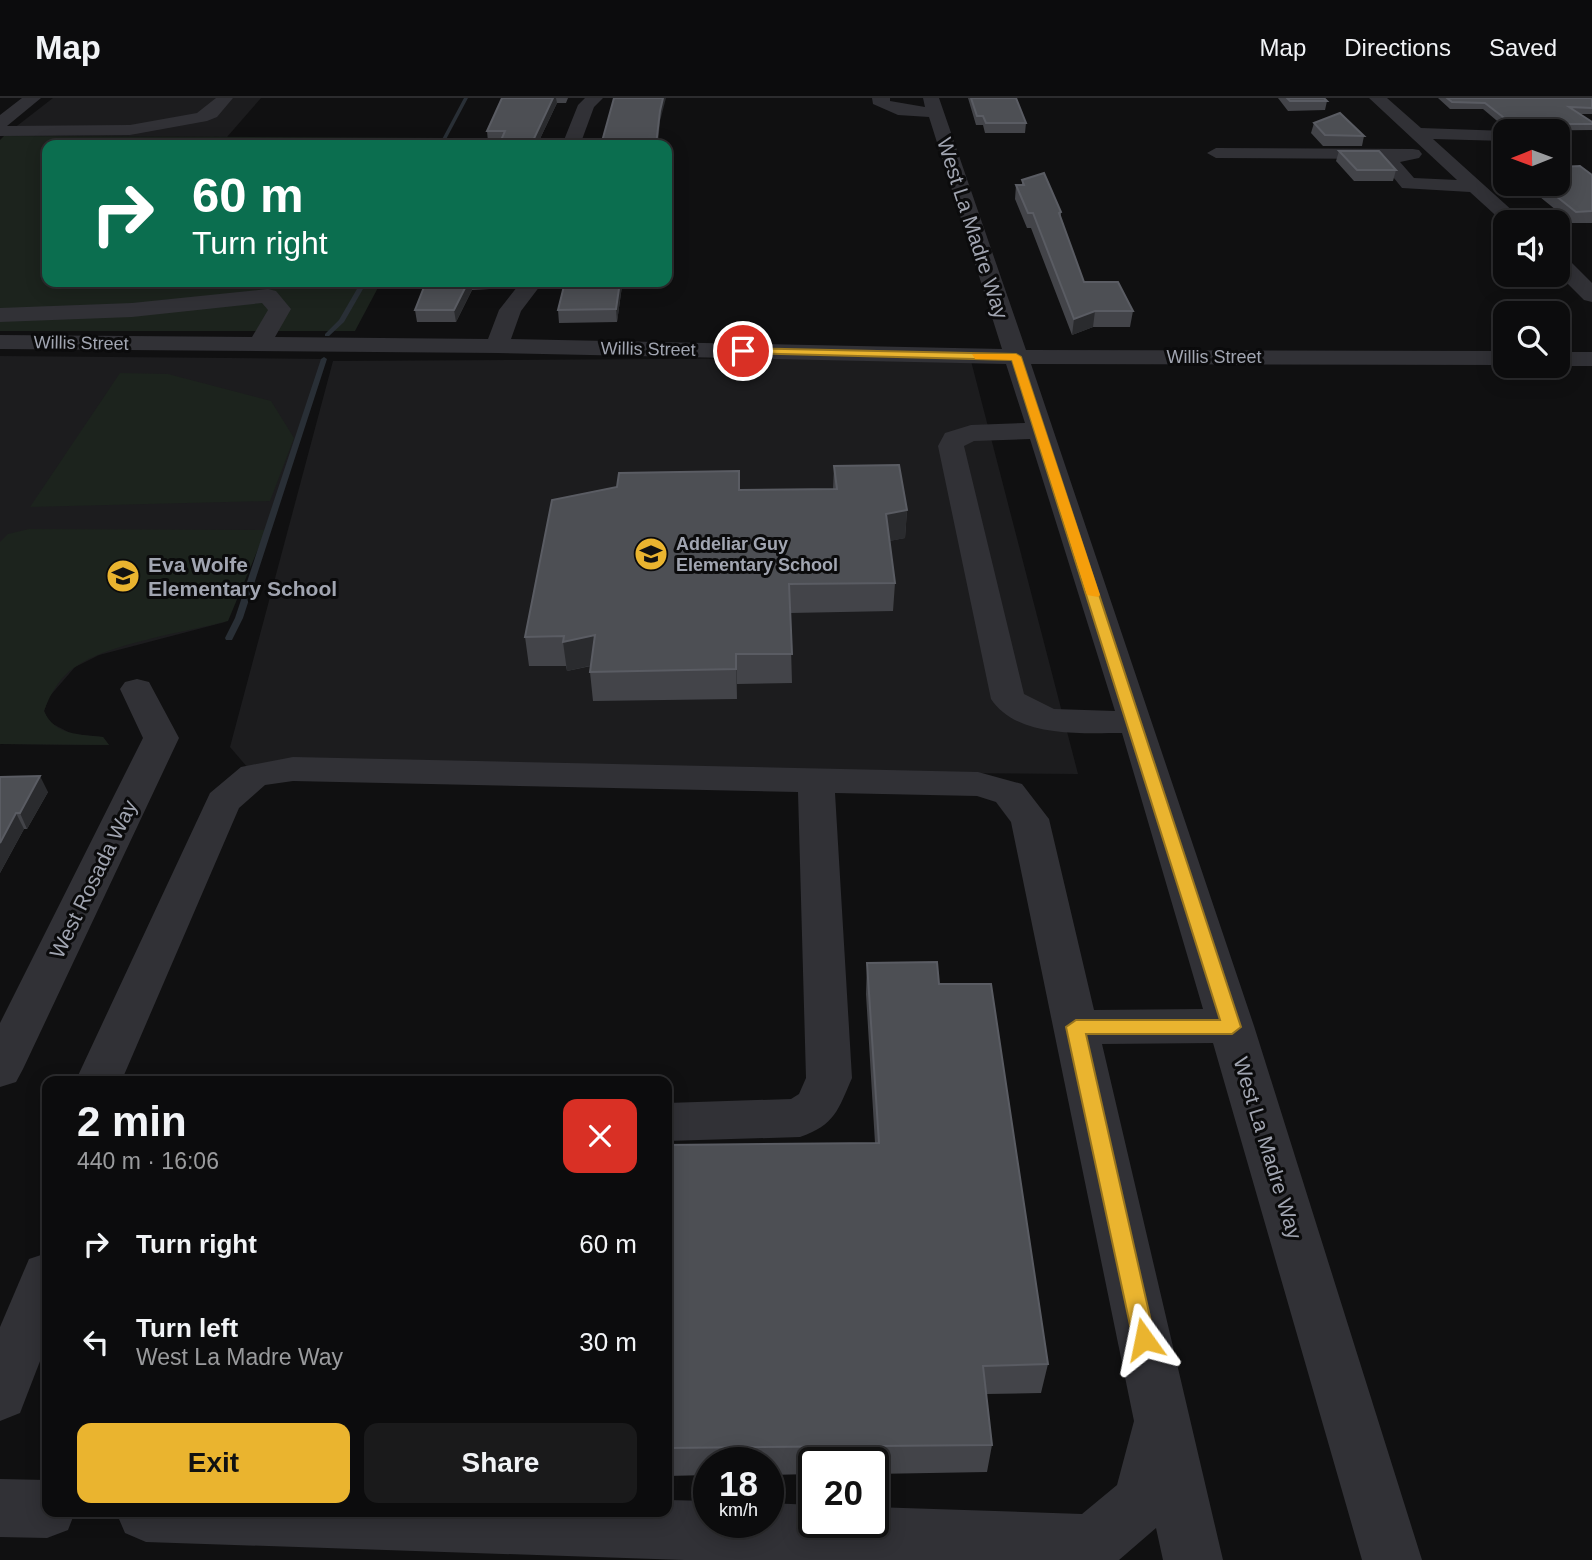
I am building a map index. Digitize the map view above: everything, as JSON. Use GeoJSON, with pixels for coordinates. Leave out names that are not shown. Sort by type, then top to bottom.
{"type":"FeatureCollection","features":[{"type":"Feature","properties":{"kind":"street"},"geometry":{"type":"LineString","coordinates":[[0,123],[33,98]]}},
{"type":"Feature","properties":{"kind":"street"},"geometry":{"type":"LineString","coordinates":[[0,131],[130,130],[201,117],[211,113],[225,98]]}},
{"type":"Feature","properties":{"kind":"street"},"geometry":{"type":"LineString","coordinates":[[573,140],[586,105],[595,98]]}},
{"type":"Feature","properties":{"kind":"street"},"geometry":{"type":"LineString","coordinates":[[882,98],[879,100],[881,104],[890,108],[933,105]]}},
{"type":"Feature","properties":{"kind":"street"},"geometry":{"type":"LineString","coordinates":[[1377,98],[1502,210]]}},
{"type":"Feature","properties":{"kind":"street","name":"West La Madre Way"},"geometry":{"type":"LineString","coordinates":[[933,105],[1136,722],[1232,1027],[1392,1560]]}},
{"type":"Feature","properties":{"kind":"street"},"geometry":{"type":"LineString","coordinates":[[1415,133],[1493,133]]}},
{"type":"Feature","properties":{"kind":"street"},"geometry":{"type":"LineString","coordinates":[[1216,153],[1440,155]]}},
{"type":"Feature","properties":{"kind":"street"},"geometry":{"type":"LineString","coordinates":[[1396,154],[1390,162],[1409,184],[1476,186]]}},
{"type":"Feature","properties":{"kind":"street"},"geometry":{"type":"LineString","coordinates":[[1570,274],[1592,295]]}},
{"type":"Feature","properties":{"kind":"street"},"geometry":{"type":"LineString","coordinates":[[497,346],[510,310],[528,287]]}},
{"type":"Feature","properties":{"kind":"street"},"geometry":{"type":"LineString","coordinates":[[0,316],[132,310],[268,296],[280,309],[259,345]]}},
{"type":"Feature","properties":{"kind":"street","name":"Willis Street"},"geometry":{"type":"LineString","coordinates":[[0,342],[497,346],[1016,357],[1493,358]]}},
{"type":"Feature","properties":{"kind":"street"},"geometry":{"type":"LineString","coordinates":[[1570,359],[1592,359]]}},
{"type":"Feature","properties":{"kind":"street"},"geometry":{"type":"LineString","coordinates":[[1040,430],[971,433],[954,439],[951,446],[1008,699],[1027,714],[1050,721],[1136,722]]}},
{"type":"Feature","properties":{"kind":"street","name":"West Rosada Way"},"geometry":{"type":"LineString","coordinates":[[0,1069],[161,738],[138,689]]}},
{"type":"Feature","properties":{"kind":"street"},"geometry":{"type":"LineString","coordinates":[[100,1076],[223,802],[254,775],[293,769],[816,780],[978,784],[1009,793],[1030,819],[1193,1560]]}},
{"type":"Feature","properties":{"kind":"street"},"geometry":{"type":"LineString","coordinates":[[672,1122],[800,1118],[816,1107],[828,1078],[816,780]]}},
{"type":"Feature","properties":{"kind":"street"},"geometry":{"type":"LineString","coordinates":[[1076,1027],[1232,1027]]}},
{"type":"Feature","properties":{"kind":"street"},"geometry":{"type":"LineString","coordinates":[[0,1394],[42,1289]]}},
{"type":"Feature","properties":{"kind":"street"},"geometry":{"type":"LineString","coordinates":[[349,1517],[1092,1544],[1142,1502],[1161,1418]]}},
{"type":"Feature","properties":{"kind":"street"},"geometry":{"type":"LineString","coordinates":[[0,1507],[42,1509]]}},
{"type":"Feature","properties":{"kind":"shaded area"},"geometry":{"type":"Polygon","coordinates":[[[53,98],[261,98],[227,137],[4,136],[53,98]]]}},
{"type":"Feature","properties":{"kind":"shaded area"},"geometry":{"type":"Polygon","coordinates":[[[4,136],[454,138],[42,140],[42,287],[378,287],[355,331],[0,331],[0,140],[4,136]]]}},
{"type":"Feature","properties":{"kind":"shaded area","name":"Eva Wolfe Elementary School"},"geometry":{"type":"Polygon","coordinates":[[[0,356],[325,359],[266,530],[225,622],[99,655],[75,667],[49,697],[44,711],[49,722],[72,734],[103,737],[109,745],[0,744],[0,356]]]}},
{"type":"Feature","properties":{"kind":"shaded area","name":"Addeliar Guy Elementary School"},"geometry":{"type":"Polygon","coordinates":[[[970,357],[1078,774],[293,769],[254,775],[230,747],[333,361],[970,357]]]}},
{"type":"Feature","properties":{"kind":"shaded area"},"geometry":{"type":"Polygon","coordinates":[[[120,373],[168,374],[271,401],[294,438],[270,501],[30,507],[120,373]]]}},
{"type":"Feature","properties":{"kind":"shaded area"},"geometry":{"type":"Polygon","coordinates":[[[29,529],[266,530],[228,621],[107,651],[75,667],[56,686],[44,711],[49,719],[69,732],[103,737],[109,745],[0,744],[0,542],[8,534],[29,529]]]}},
{"type":"Feature","properties":{"kind":"building"},"geometry":{"type":"Polygon","coordinates":[[[502,98],[553,98],[533,140],[501,140],[505,131],[487,131],[502,98]]]}},
{"type":"Feature","properties":{"kind":"building"},"geometry":{"type":"Polygon","coordinates":[[[614,98],[663,98],[657,140],[602,140],[614,98]]]}},
{"type":"Feature","properties":{"kind":"building"},"geometry":{"type":"Polygon","coordinates":[[[971,98],[1016,98],[1026,123],[986,123],[983,116],[977,116],[971,98]]]}},
{"type":"Feature","properties":{"kind":"building"},"geometry":{"type":"Polygon","coordinates":[[[1287,98],[1324,98],[1327,101],[1290,101],[1287,98]]]}},
{"type":"Feature","properties":{"kind":"building"},"geometry":{"type":"Polygon","coordinates":[[[1447,98],[1592,98],[1592,108],[1569,107],[1592,124],[1570,124],[1570,119],[1506,119],[1485,103],[1452,102],[1447,98]]]}},
{"type":"Feature","properties":{"kind":"building"},"geometry":{"type":"Polygon","coordinates":[[[1340,113],[1364,136],[1325,135],[1314,123],[1340,113]]]}},
{"type":"Feature","properties":{"kind":"building"},"geometry":{"type":"Polygon","coordinates":[[[1339,151],[1379,151],[1396,170],[1357,170],[1339,151]]]}},
{"type":"Feature","properties":{"kind":"building"},"geometry":{"type":"Polygon","coordinates":[[[1570,166],[1580,166],[1592,175],[1592,211],[1576,212],[1556,196],[1570,196],[1570,166]]]}},
{"type":"Feature","properties":{"kind":"building"},"geometry":{"type":"Polygon","coordinates":[[[1044,173],[1061,212],[1059,213],[1084,282],[1118,282],[1133,311],[1095,311],[1074,319],[1033,213],[1028,213],[1016,185],[1024,185],[1022,180],[1044,173]]]}},
{"type":"Feature","properties":{"kind":"building"},"geometry":{"type":"Polygon","coordinates":[[[424,287],[466,287],[454,310],[415,310],[424,287]]]}},
{"type":"Feature","properties":{"kind":"building"},"geometry":{"type":"Polygon","coordinates":[[[564,287],[619,287],[616,309],[558,310],[564,287]]]}},
{"type":"Feature","properties":{"kind":"building"},"geometry":{"type":"Polygon","coordinates":[[[899,465],[907,510],[886,514],[895,583],[789,584],[792,654],[736,654],[736,669],[590,672],[595,635],[563,642],[564,636],[525,637],[552,500],[617,487],[619,473],[739,471],[739,490],[837,489],[834,466],[899,465]]]}},
{"type":"Feature","properties":{"kind":"building"},"geometry":{"type":"Polygon","coordinates":[[[40,776],[20,813],[16,813],[0,843],[0,777],[40,776]]]}},
{"type":"Feature","properties":{"kind":"building"},"geometry":{"type":"Polygon","coordinates":[[[937,962],[939,984],[991,984],[1048,1364],[983,1366],[992,1445],[672,1448],[672,1145],[879,1143],[867,963],[937,962]]]}},
{"type":"Feature","properties":{"kind":"waterway"},"geometry":{"type":"LineString","coordinates":[[444,140],[466,98]]}},
{"type":"Feature","properties":{"kind":"waterway"},"geometry":{"type":"LineString","coordinates":[[327,335],[342,321],[361,287]]}},
{"type":"Feature","properties":{"kind":"waterway"},"geometry":{"type":"LineString","coordinates":[[229,638],[239,618],[324,359]]}},
{"type":"Feature","properties":{"kind":"slow traffic"},"geometry":{"type":"LineString","coordinates":[[975,356],[1016,357],[1094,595]]}},
{"type":"Feature","properties":{"kind":"place","name":"Addeliar Guy Elementary School"},"geometry":{"type":"Point","coordinates":[651,554]}},
{"type":"Feature","properties":{"kind":"place","name":"Eva Wolfe Elementary School"},"geometry":{"type":"Point","coordinates":[123,576]}},
{"type":"Feature","properties":{"kind":"route"},"geometry":{"type":"LineString","coordinates":[[743,351],[1016,357],[1157,786],[1232,1027],[1076,1027],[1144,1339]]}}]}
